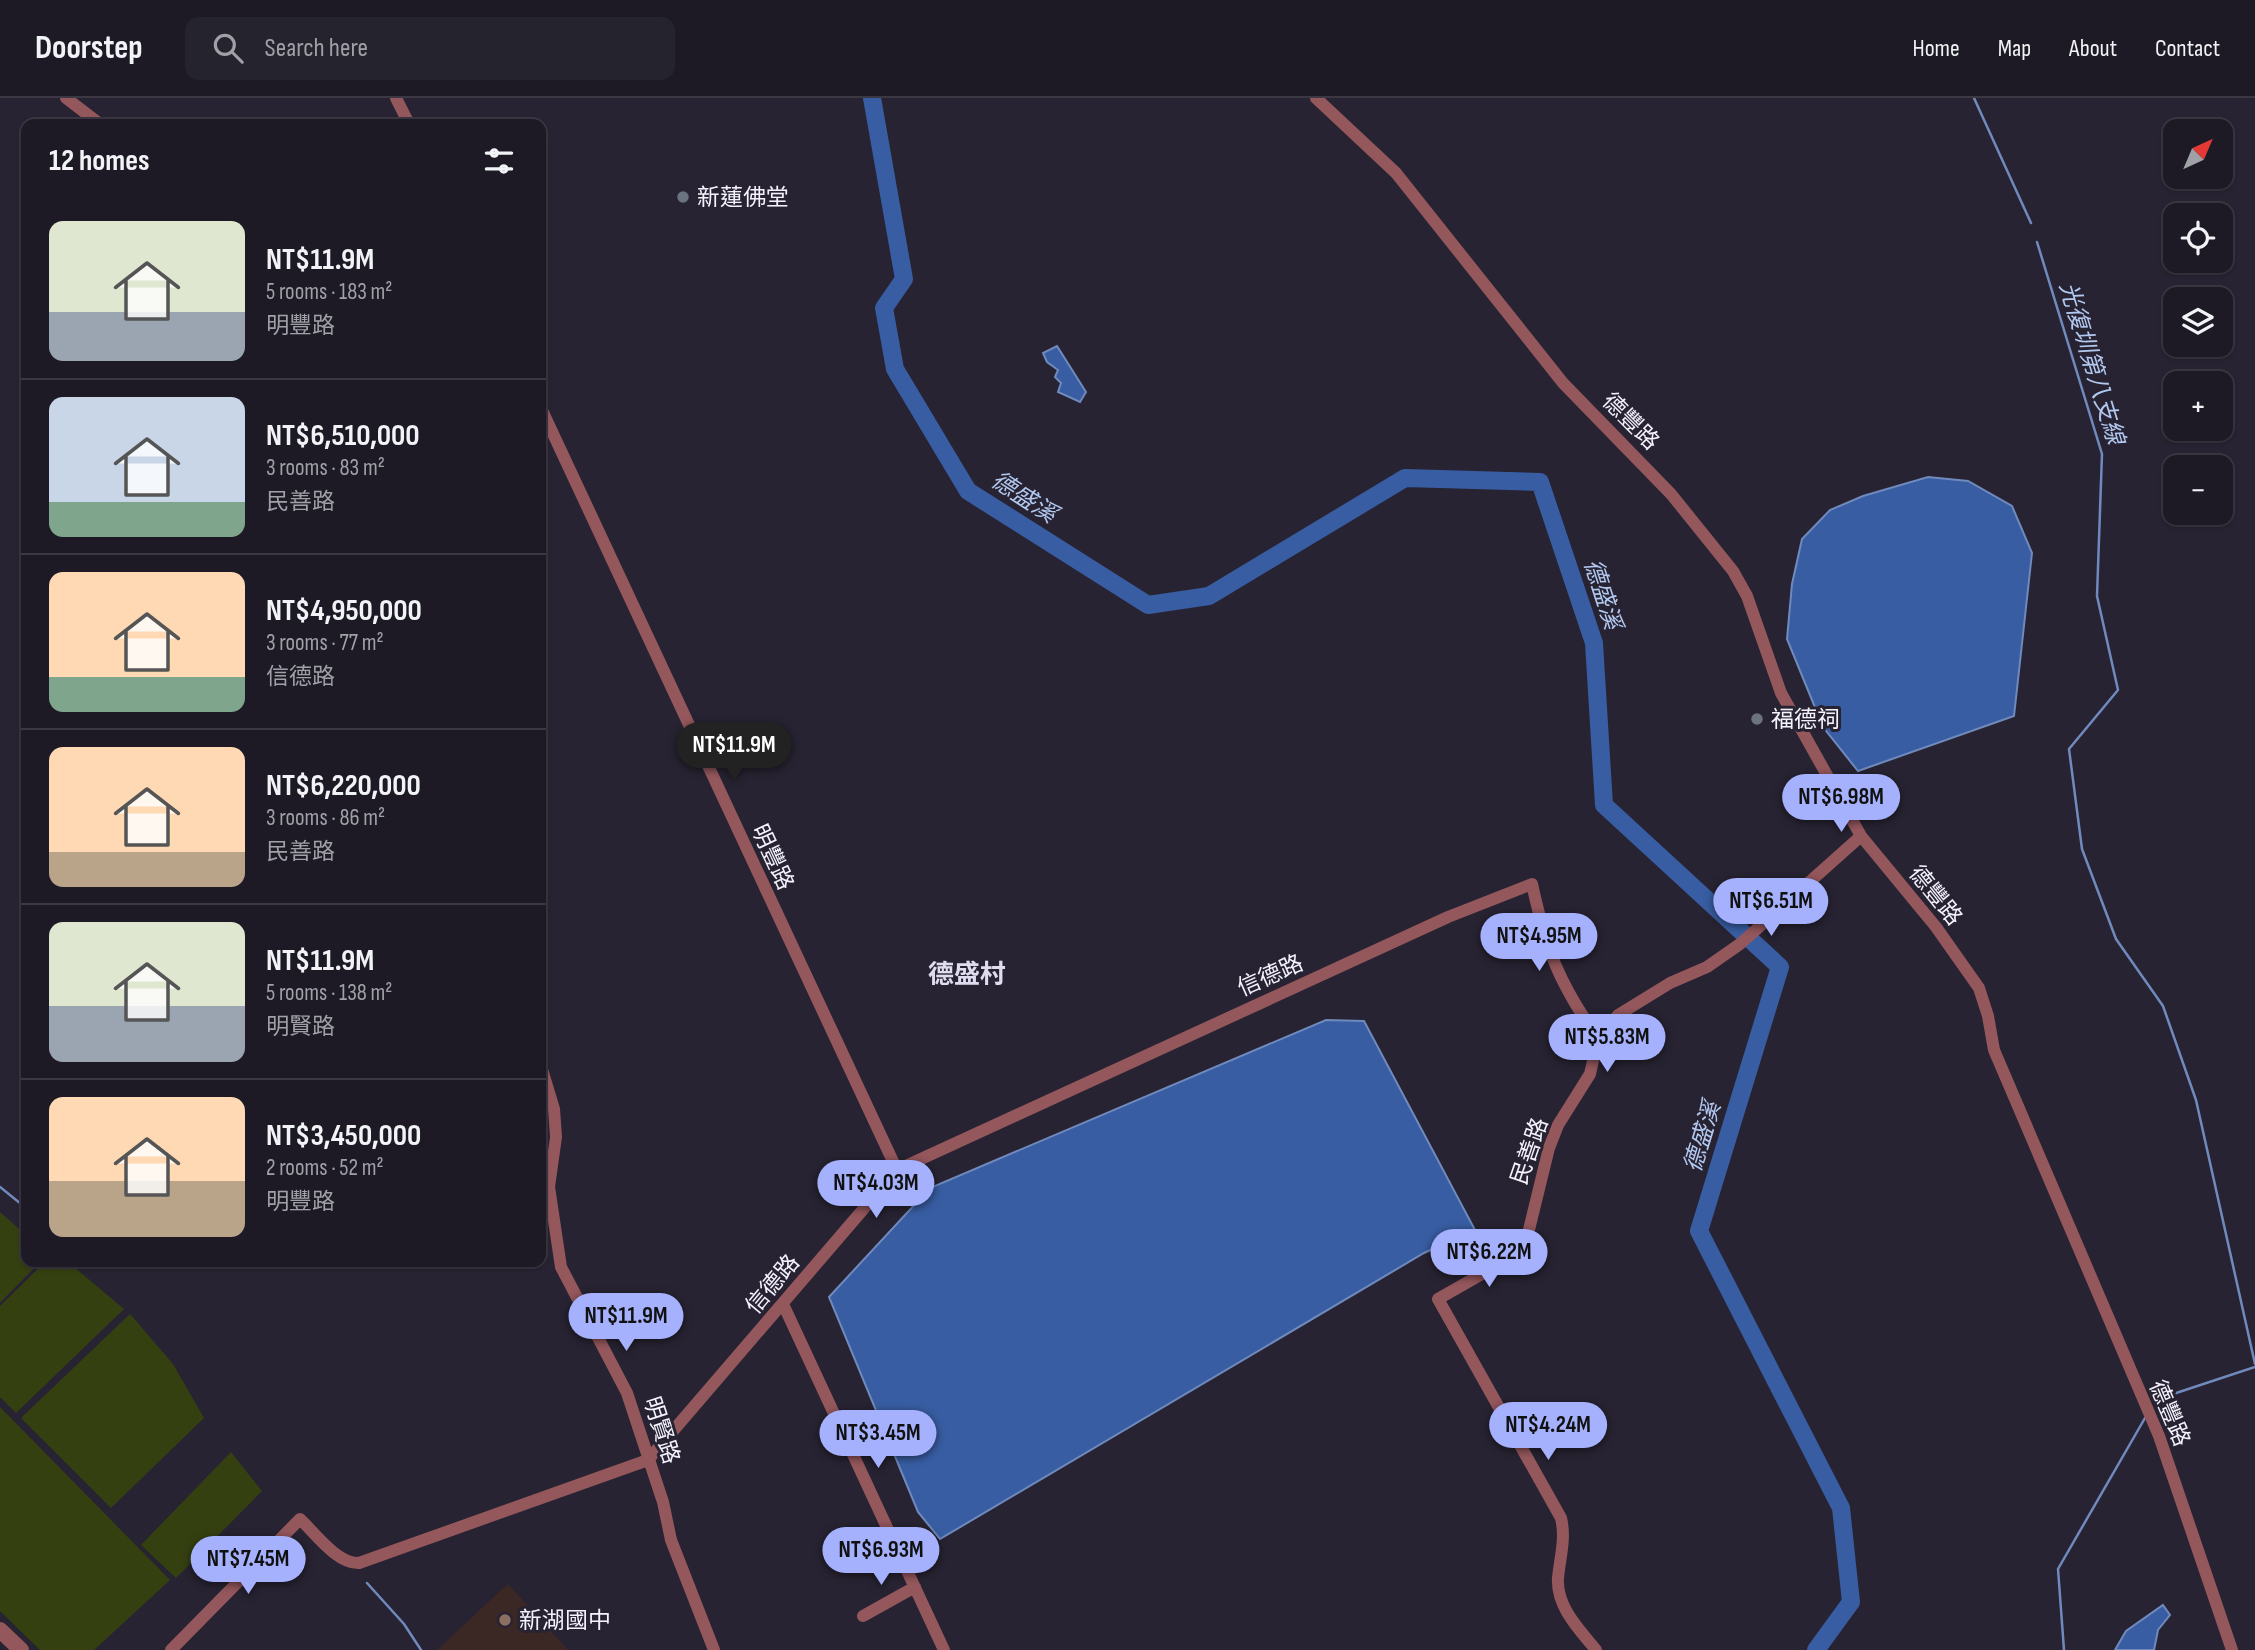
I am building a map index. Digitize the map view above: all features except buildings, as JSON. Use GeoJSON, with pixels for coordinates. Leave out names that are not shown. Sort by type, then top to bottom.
{"type":"FeatureCollection","features":[{"type":"Feature","properties":{"kind":"street"},"geometry":{"type":"LineString","coordinates":[[66,98],[93,119]]}},
{"type":"Feature","properties":{"kind":"street"},"geometry":{"type":"LineString","coordinates":[[396,98],[406,119]]}},
{"type":"Feature","properties":{"kind":"street","name":"德豐路"},"geometry":{"type":"LineString","coordinates":[[1316,98],[1396,173],[1563,383],[1671,494],[1733,572],[1747,596],[1781,693],[1861,836],[1936,926],[1979,988],[1988,1016],[1994,1050],[2159,1436],[2232,1650]]}},
{"type":"Feature","properties":{"kind":"street","name":"明豐路"},"geometry":{"type":"LineString","coordinates":[[546,419],[897,1170]]}},
{"type":"Feature","properties":{"kind":"street","name":"民善路"},"geometry":{"type":"LineString","coordinates":[[1597,1650],[1571,1619],[1561,1598],[1558,1581],[1564,1533],[1560,1517],[1438,1299],[1524,1250],[1549,1148],[1558,1125],[1590,1074],[1598,1039],[1618,1015],[1670,983],[1707,967],[1740,944],[1861,836]]}},
{"type":"Feature","properties":{"kind":"street","name":"信德路"},"geometry":{"type":"LineString","coordinates":[[171,1650],[300,1519],[339,1556],[350,1563],[359,1563],[648,1460],[897,1170],[1448,917],[1532,884],[1546,944],[1555,969],[1598,1039]]}},
{"type":"Feature","properties":{"kind":"street","name":"明賢路"},"geometry":{"type":"LineString","coordinates":[[546,1082],[554,1108],[556,1137],[549,1187],[561,1267],[627,1393],[671,1540],[714,1650]]}},
{"type":"Feature","properties":{"kind":"street"},"geometry":{"type":"LineString","coordinates":[[783,1304],[944,1650]]}},
{"type":"Feature","properties":{"kind":"street"},"geometry":{"type":"LineString","coordinates":[[863,1616],[915,1587]]}},
{"type":"Feature","properties":{"kind":"street"},"geometry":{"type":"LineString","coordinates":[[0,1630],[21,1650]]}},
{"type":"Feature","properties":{"kind":"shaded area","name":"新湖國中"},"geometry":{"type":"Polygon","coordinates":[[[508,1584],[568,1650],[437,1650],[500,1591],[508,1584]]]}},
{"type":"Feature","properties":{"kind":"green space"},"geometry":{"type":"Polygon","coordinates":[[[0,1212],[21,1231],[21,1267],[35,1267],[0,1303],[0,1212]]]}},
{"type":"Feature","properties":{"kind":"green space"},"geometry":{"type":"Polygon","coordinates":[[[40,1267],[74,1267],[124,1309],[16,1413],[0,1397],[0,1306],[40,1267]]]}},
{"type":"Feature","properties":{"kind":"green space"},"geometry":{"type":"Polygon","coordinates":[[[130,1314],[173,1364],[204,1418],[111,1508],[21,1418],[130,1314]]]}},
{"type":"Feature","properties":{"kind":"green space"},"geometry":{"type":"Polygon","coordinates":[[[0,1407],[170,1580],[94,1650],[40,1650],[0,1611],[0,1407]]]}},
{"type":"Feature","properties":{"kind":"green space"},"geometry":{"type":"Polygon","coordinates":[[[231,1452],[262,1491],[176,1578],[141,1545],[231,1452]]]}},
{"type":"Feature","properties":{"kind":"water"},"geometry":{"type":"Polygon","coordinates":[[[1057,346],[1086,392],[1080,402],[1058,392],[1061,383],[1055,377],[1058,370],[1047,362],[1043,353],[1057,346]]]}},
{"type":"Feature","properties":{"kind":"water"},"geometry":{"type":"Polygon","coordinates":[[[1928,477],[1968,481],[2012,506],[2032,553],[2014,716],[1858,771],[1823,727],[1787,639],[1792,584],[1802,539],[1830,510],[1863,496],[1928,477]]]}},
{"type":"Feature","properties":{"kind":"water"},"geometry":{"type":"Polygon","coordinates":[[[1326,1020],[1364,1021],[1475,1230],[1424,1253],[940,1539],[918,1512],[829,1297],[930,1188],[1326,1020]]]}},
{"type":"Feature","properties":{"kind":"water"},"geometry":{"type":"Polygon","coordinates":[[[2163,1605],[2170,1615],[2158,1630],[2154,1650],[2115,1650],[2126,1631],[2163,1605]]]}},
{"type":"Feature","properties":{"kind":"waterway","name":"德盛溪"},"geometry":{"type":"LineString","coordinates":[[872,98],[904,279],[884,308],[895,369],[968,491],[1148,605],[1209,596],[1405,478],[1540,482],[1594,643],[1604,805],[1780,967],[1699,1231],[1841,1508],[1851,1602],[1816,1650]]}},
{"type":"Feature","properties":{"kind":"waterway","name":"光復圳第八支線"},"geometry":{"type":"LineString","coordinates":[[1974,98],[2031,223]]}},
{"type":"Feature","properties":{"kind":"waterway","name":"光復圳第八支線"},"geometry":{"type":"LineString","coordinates":[[2037,242],[2102,454],[2097,596],[2118,690],[2069,749],[2082,849],[2116,939],[2163,1006],[2196,1100],[2255,1364]]}},
{"type":"Feature","properties":{"kind":"waterway"},"geometry":{"type":"LineString","coordinates":[[0,1187],[21,1204]]}},
{"type":"Feature","properties":{"kind":"waterway","name":"光復圳第八支線"},"geometry":{"type":"LineString","coordinates":[[2155,1400],[2255,1367]]}},
{"type":"Feature","properties":{"kind":"waterway","name":"光復圳第八支線"},"geometry":{"type":"LineString","coordinates":[[2064,1650],[2058,1569],[2145,1418]]}},
{"type":"Feature","properties":{"kind":"waterway"},"geometry":{"type":"LineString","coordinates":[[367,1583],[404,1624],[421,1650]]}},
{"type":"Feature","properties":{"kind":"place","name":"新蓮佛堂"},"geometry":{"type":"Point","coordinates":[683,197]}},
{"type":"Feature","properties":{"kind":"place","name":"福德祠"},"geometry":{"type":"Point","coordinates":[1757,719]}},
{"type":"Feature","properties":{"kind":"place","name":"新湖國中"},"geometry":{"type":"Point","coordinates":[505,1620]}},
{"type":"Feature","properties":{"kind":"district","name":"德盛村"},"geometry":{"type":"Point","coordinates":[967,974]}}]}
